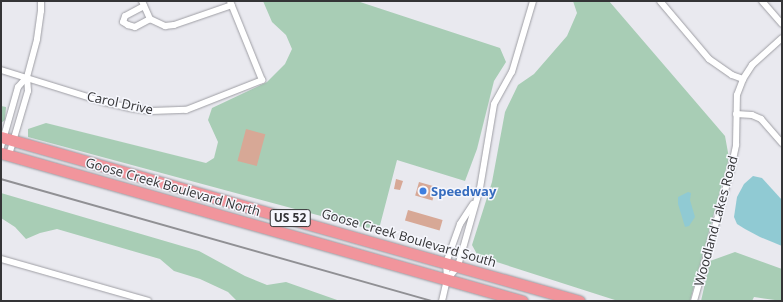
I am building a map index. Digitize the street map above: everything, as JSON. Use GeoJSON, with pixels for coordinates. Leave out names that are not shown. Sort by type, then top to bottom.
{"type":"FeatureCollection","features":[{"type":"Feature","properties":{"kind":"highway","name":"Goose Creek Boulevard South"},"geometry":{"type":"LineString","coordinates":[[5,141],[458,266],[578,301]]}},
{"type":"Feature","properties":{"kind":"highway","name":"Goose Creek Boulevard North"},"geometry":{"type":"LineString","coordinates":[[5,154],[522,301]]}},
{"type":"Feature","properties":{"kind":"street"},"geometry":{"type":"LineString","coordinates":[[5,141],[28,90],[27,78],[37,39],[42,11],[41,1]]}},
{"type":"Feature","properties":{"kind":"street"},"geometry":{"type":"LineString","coordinates":[[447,280],[458,266],[480,188],[494,104],[512,72],[533,1]]}},
{"type":"Feature","properties":{"kind":"street"},"geometry":{"type":"LineString","coordinates":[[660,1],[709,59],[732,75],[743,79]]}},
{"type":"Feature","properties":{"kind":"street"},"geometry":{"type":"LineString","coordinates":[[762,1],[782,24]]}},
{"type":"Feature","properties":{"kind":"street"},"geometry":{"type":"LineString","coordinates":[[150,19],[135,26],[128,25],[123,22],[125,16],[143,4],[150,19],[165,26],[174,25],[231,3]]}},
{"type":"Feature","properties":{"kind":"street","name":"Carol Drive"},"geometry":{"type":"LineString","coordinates":[[1,70],[104,102],[151,111],[186,110],[262,80],[231,3]]}},
{"type":"Feature","properties":{"kind":"street","name":"Woodland Lakes Road"},"geometry":{"type":"LineString","coordinates":[[694,301],[732,169],[736,145],[736,114],[738,95],[743,79],[752,66],[782,38]]}},
{"type":"Feature","properties":{"kind":"street"},"geometry":{"type":"LineString","coordinates":[[5,154],[5,141],[18,87],[27,78]]}},
{"type":"Feature","properties":{"kind":"street"},"geometry":{"type":"LineString","coordinates":[[736,114],[752,115],[761,119],[782,143]]}},
{"type":"Feature","properties":{"kind":"street"},"geometry":{"type":"LineString","coordinates":[[442,301],[447,280],[446,263],[460,224],[471,209],[480,188]]}},
{"type":"Feature","properties":{"kind":"street"},"geometry":{"type":"LineString","coordinates":[[1,259],[148,301]]}},
{"type":"Feature","properties":{"kind":"green space"},"geometry":{"type":"Polygon","coordinates":[[[263,1],[357,1],[500,48],[506,62],[494,81],[477,149],[465,181],[397,160],[379,229],[362,227],[28,137],[28,129],[46,123],[206,163],[214,158],[218,142],[208,120],[212,108],[267,82],[285,64],[292,49],[286,35],[272,22],[263,1]]]}},
{"type":"Feature","properties":{"kind":"green space"},"geometry":{"type":"Polygon","coordinates":[[[573,1],[609,1],[725,136],[729,158],[690,301],[618,301],[478,256],[472,245],[492,182],[505,112],[518,85],[534,74],[567,36],[577,13],[573,1]]]}},
{"type":"Feature","properties":{"kind":"green space"},"geometry":{"type":"Polygon","coordinates":[[[1,106],[6,107],[5,120],[1,123],[1,106]]]}},
{"type":"Feature","properties":{"kind":"green space"},"geometry":{"type":"Polygon","coordinates":[[[1,193],[199,251],[245,276],[267,285],[286,282],[340,301],[237,301],[228,292],[200,279],[174,271],[160,259],[57,229],[40,233],[26,239],[15,227],[1,218],[1,193]]]}},
{"type":"Feature","properties":{"kind":"green space"},"geometry":{"type":"Polygon","coordinates":[[[735,252],[782,269],[782,301],[754,297],[752,301],[701,301],[710,261],[735,252]]]}},
{"type":"Feature","properties":{"kind":"water"},"geometry":{"type":"Polygon","coordinates":[[[753,176],[762,178],[782,200],[782,246],[745,229],[737,224],[734,217],[737,197],[744,184],[753,176]]]}},
{"type":"Feature","properties":{"kind":"water"},"geometry":{"type":"Polygon","coordinates":[[[688,192],[691,193],[690,200],[695,217],[689,226],[685,227],[678,204],[678,197],[688,192]]]}},
{"type":"Feature","properties":{"kind":"building"},"geometry":{"type":"Polygon","coordinates":[[[246,129],[265,134],[257,166],[237,161],[246,129]]]}},
{"type":"Feature","properties":{"kind":"building"},"geometry":{"type":"Polygon","coordinates":[[[396,179],[403,181],[400,190],[394,189],[396,179]]]}},
{"type":"Feature","properties":{"kind":"building"},"geometry":{"type":"Polygon","coordinates":[[[419,182],[436,187],[432,200],[415,195],[419,182]]]}},
{"type":"Feature","properties":{"kind":"building"},"geometry":{"type":"Polygon","coordinates":[[[408,210],[443,220],[440,230],[405,221],[408,210]]]}},
{"type":"Feature","properties":{"kind":"railway"},"geometry":{"type":"LineString","coordinates":[[1,179],[432,301]]}},
{"type":"Feature","properties":{"kind":"place","name":"Speedway"},"geometry":{"type":"Point","coordinates":[423,191]}}]}
